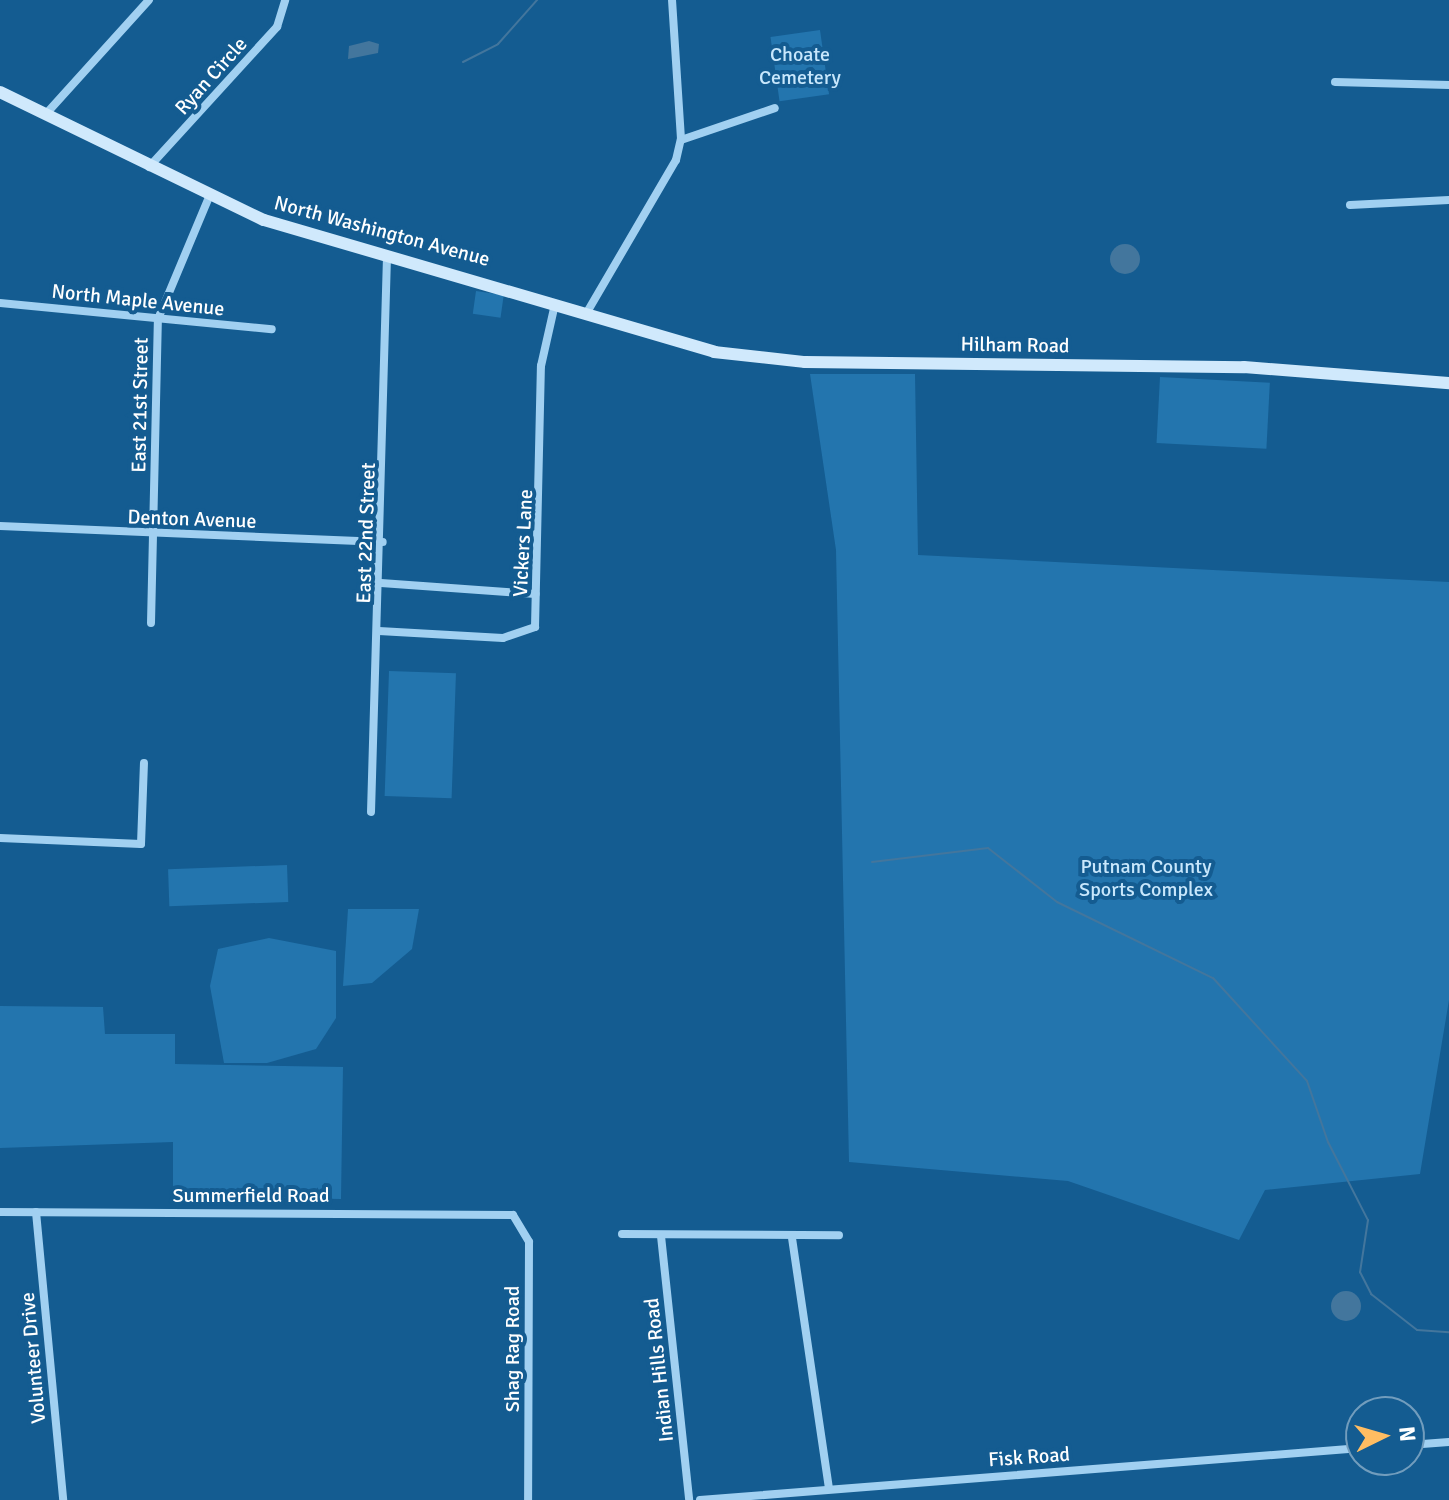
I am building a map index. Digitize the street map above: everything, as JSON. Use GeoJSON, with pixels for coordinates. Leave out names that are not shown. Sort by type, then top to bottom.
{"type":"FeatureCollection","features":[{"type":"Feature","properties":{"kind":"main road","name":"North Washington Avenue"},"geometry":{"type":"LineString","coordinates":[[0,92],[44,117],[209,197],[387,255],[586,314]]}},
{"type":"Feature","properties":{"kind":"main road","name":"Hilham Road"},"geometry":{"type":"LineString","coordinates":[[586,314],[750,358],[1244,367],[1449,383]]}},
{"type":"Feature","properties":{"kind":"street"},"geometry":{"type":"LineString","coordinates":[[44,117],[149,0]]}},
{"type":"Feature","properties":{"kind":"street","name":"Ryan Circle"},"geometry":{"type":"LineString","coordinates":[[148,168],[277,27],[285,0]]}},
{"type":"Feature","properties":{"kind":"street"},"geometry":{"type":"LineString","coordinates":[[586,314],[659,196],[681,140],[672,0]]}},
{"type":"Feature","properties":{"kind":"street"},"geometry":{"type":"LineString","coordinates":[[1335,82],[1449,85]]}},
{"type":"Feature","properties":{"kind":"street"},"geometry":{"type":"LineString","coordinates":[[681,140],[775,108]]}},
{"type":"Feature","properties":{"kind":"street","name":"East 21st Street"},"geometry":{"type":"LineString","coordinates":[[151,623],[158,319],[209,197]]}},
{"type":"Feature","properties":{"kind":"street"},"geometry":{"type":"LineString","coordinates":[[1350,205],[1449,200]]}},
{"type":"Feature","properties":{"kind":"street","name":"East 22nd Street"},"geometry":{"type":"LineString","coordinates":[[371,812],[383,542],[387,255]]}},
{"type":"Feature","properties":{"kind":"street","name":"North Maple Avenue"},"geometry":{"type":"LineString","coordinates":[[0,303],[272,329]]}},
{"type":"Feature","properties":{"kind":"street","name":"Vickers Lane"},"geometry":{"type":"LineString","coordinates":[[379,631],[503,638],[535,627],[541,366],[555,304]]}},
{"type":"Feature","properties":{"kind":"street","name":"Denton Avenue"},"geometry":{"type":"LineString","coordinates":[[0,526],[383,542]]}},
{"type":"Feature","properties":{"kind":"street"},"geometry":{"type":"LineString","coordinates":[[381,583],[536,594]]}},
{"type":"Feature","properties":{"kind":"street"},"geometry":{"type":"LineString","coordinates":[[0,838],[141,844],[144,763]]}},
{"type":"Feature","properties":{"kind":"street","name":"Summerfield Road"},"geometry":{"type":"LineString","coordinates":[[0,1212],[502,1212]]}},
{"type":"Feature","properties":{"kind":"street","name":"Volunteer Drive"},"geometry":{"type":"LineString","coordinates":[[36,1212],[63,1500]]}},
{"type":"Feature","properties":{"kind":"street","name":"Shag Rag Road"},"geometry":{"type":"LineString","coordinates":[[502,1212],[522,1222],[529,1242],[528,1500]]}},
{"type":"Feature","properties":{"kind":"street"},"geometry":{"type":"LineString","coordinates":[[622,1234],[792,1238],[839,1235]]}},
{"type":"Feature","properties":{"kind":"street","name":"Indian Hills Road"},"geometry":{"type":"LineString","coordinates":[[661,1236],[689,1500]]}},
{"type":"Feature","properties":{"kind":"street"},"geometry":{"type":"LineString","coordinates":[[792,1238],[826,1488],[824,1500]]}},
{"type":"Feature","properties":{"kind":"street"},"geometry":{"type":"LineString","coordinates":[[1425,1444],[1449,1442]]}},
{"type":"Feature","properties":{"kind":"street","name":"Fisk Road"},"geometry":{"type":"LineString","coordinates":[[700,1500],[1345,1449]]}},
{"type":"Feature","properties":{"kind":"green space","name":"Choate Cemetery"},"geometry":{"type":"Polygon","coordinates":[[[820,30],[829,94],[780,101],[770,37],[820,30]]]}},
{"type":"Feature","properties":{"kind":"green space"},"geometry":{"type":"Polygon","coordinates":[[[476,291],[504,295],[501,318],[473,314],[476,291]]]}},
{"type":"Feature","properties":{"kind":"green space","name":"Putnam County Sports Complex"},"geometry":{"type":"Polygon","coordinates":[[[810,374],[915,374],[918,555],[1449,582],[1449,1000],[1420,1174],[1265,1190],[1239,1240],[1068,1181],[849,1162],[836,550],[810,374]]]}},
{"type":"Feature","properties":{"kind":"green space"},"geometry":{"type":"Polygon","coordinates":[[[1160,377],[1270,383],[1266,449],[1157,443],[1160,377]]]}},
{"type":"Feature","properties":{"kind":"green space"},"geometry":{"type":"Polygon","coordinates":[[[389,671],[456,673],[452,798],[385,796],[389,671]]]}},
{"type":"Feature","properties":{"kind":"green space"},"geometry":{"type":"Polygon","coordinates":[[[287,865],[288,902],[169,906],[168,869],[287,865]]]}},
{"type":"Feature","properties":{"kind":"green space"},"geometry":{"type":"Polygon","coordinates":[[[348,909],[419,909],[412,949],[372,983],[343,986],[348,909]]]}},
{"type":"Feature","properties":{"kind":"green space"},"geometry":{"type":"Polygon","coordinates":[[[269,938],[336,951],[336,1018],[316,1049],[267,1063],[224,1063],[210,986],[218,949],[269,938]]]}},
{"type":"Feature","properties":{"kind":"green space"},"geometry":{"type":"Polygon","coordinates":[[[0,1006],[103,1007],[105,1034],[175,1034],[175,1064],[343,1067],[341,1199],[173,1196],[173,1142],[0,1148],[0,1006]]]}},
{"type":"Feature","properties":{"kind":"shaded area"},"geometry":{"type":"Polygon","coordinates":[[[369,41],[379,44],[378,53],[348,59],[349,46],[369,41]]]}},
{"type":"Feature","properties":{"kind":"shaded area"},"geometry":{"type":"Polygon","coordinates":[[[1125,244],[1136,248],[1140,259],[1136,270],[1125,274],[1114,270],[1110,259],[1114,248],[1125,244]]]}},
{"type":"Feature","properties":{"kind":"shaded area"},"geometry":{"type":"Polygon","coordinates":[[[1346,1291],[1357,1295],[1361,1306],[1357,1317],[1346,1321],[1335,1317],[1331,1306],[1335,1295],[1346,1291]]]}},
{"type":"Feature","properties":{"kind":"waterway"},"geometry":{"type":"LineString","coordinates":[[463,62],[498,44],[537,0]]}},
{"type":"Feature","properties":{"kind":"waterway"},"geometry":{"type":"LineString","coordinates":[[872,862],[988,848],[1057,902],[1213,978],[1307,1081],[1328,1142],[1368,1220],[1360,1272],[1371,1294],[1417,1330],[1449,1332]]}}]}
